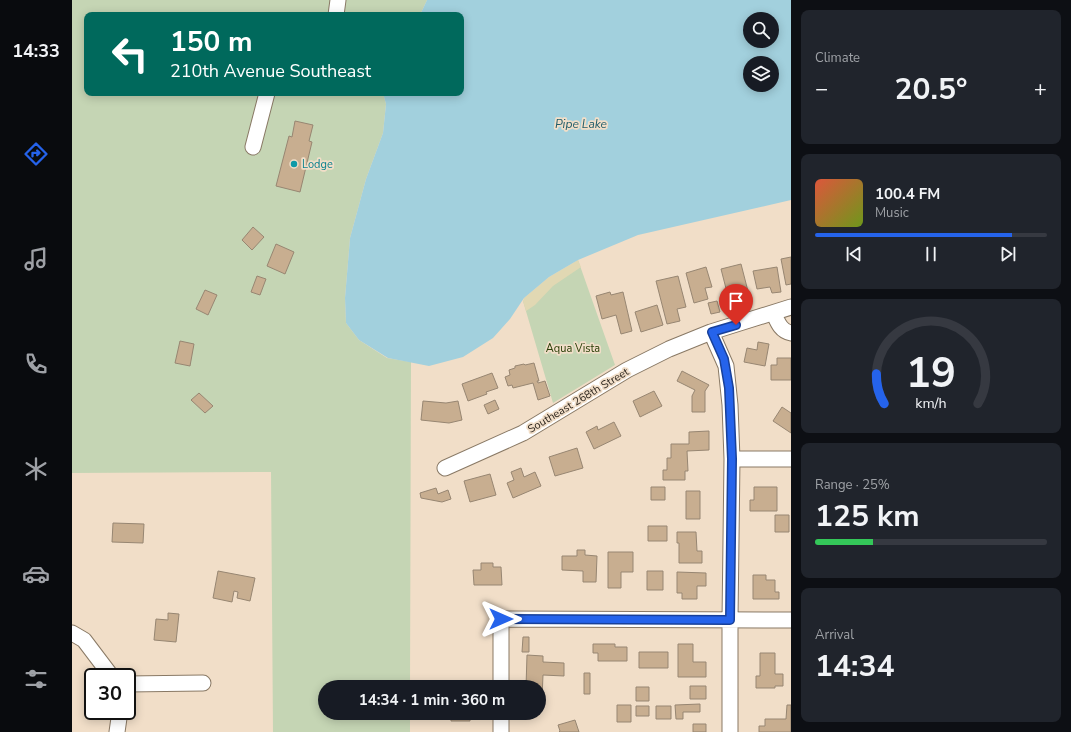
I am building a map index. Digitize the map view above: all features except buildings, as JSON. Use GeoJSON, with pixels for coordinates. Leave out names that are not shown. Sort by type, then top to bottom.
{"type":"FeatureCollection","features":[{"type":"Feature","properties":{"kind":"street"},"geometry":{"type":"LineString","coordinates":[[336,12],[338,0]]}},
{"type":"Feature","properties":{"kind":"street"},"geometry":{"type":"LineString","coordinates":[[253,147],[266,96]]}},
{"type":"Feature","properties":{"kind":"street","name":"Southeast 268th Street"},"geometry":{"type":"LineString","coordinates":[[445,468],[523,433],[627,370],[669,349],[712,332],[774,314],[791,307]]}},
{"type":"Feature","properties":{"kind":"street"},"geometry":{"type":"LineString","coordinates":[[774,314],[783,330],[791,333]]}},
{"type":"Feature","properties":{"kind":"street"},"geometry":{"type":"LineString","coordinates":[[712,332],[726,366],[729,388],[732,459],[730,732]]}},
{"type":"Feature","properties":{"kind":"street"},"geometry":{"type":"LineString","coordinates":[[732,459],[791,459]]}},
{"type":"Feature","properties":{"kind":"street"},"geometry":{"type":"LineString","coordinates":[[501,680],[501,619],[791,620]]}},
{"type":"Feature","properties":{"kind":"street"},"geometry":{"type":"LineString","coordinates":[[72,633],[84,640],[105,668]]}},
{"type":"Feature","properties":{"kind":"street"},"geometry":{"type":"LineString","coordinates":[[136,684],[203,683]]}},
{"type":"Feature","properties":{"kind":"street"},"geometry":{"type":"LineString","coordinates":[[117,732],[119,720]]}},
{"type":"Feature","properties":{"kind":"street"},"geometry":{"type":"LineString","coordinates":[[501,720],[501,732]]}},
{"type":"Feature","properties":{"kind":"green space"},"geometry":{"type":"Polygon","coordinates":[[[72,0],[427,0],[421,12],[84,12],[84,96],[384,96],[386,104],[383,133],[366,179],[350,238],[345,298],[346,323],[359,340],[387,358],[411,362],[410,680],[318,680],[318,720],[410,720],[410,732],[273,732],[271,472],[72,473],[72,0]]]}},
{"type":"Feature","properties":{"kind":"green space","name":"Aqua Vista"},"geometry":{"type":"Polygon","coordinates":[[[578,260],[615,365],[553,403],[523,301],[578,260]]]}},
{"type":"Feature","properties":{"kind":"sand"},"geometry":{"type":"Polygon","coordinates":[[[578,260],[581,267],[553,286],[535,305],[526,311],[523,301],[524,298],[549,277],[578,260]]]}},
{"type":"Feature","properties":{"kind":"water","name":"Pipe Lake"},"geometry":{"type":"Polygon","coordinates":[[[427,0],[791,0],[791,200],[638,235],[578,260],[549,277],[524,298],[510,319],[493,338],[463,357],[429,366],[388,358],[359,340],[346,323],[345,298],[350,238],[366,179],[383,133],[386,104],[384,96],[464,96],[464,12],[421,12],[427,0]]]}},
{"type":"Feature","properties":{"kind":"place","name":"Lodge"},"geometry":{"type":"Point","coordinates":[294,164]}},
{"type":"Feature","properties":{"kind":"route"},"geometry":{"type":"LineString","coordinates":[[501,619],[730,620],[732,459],[729,388],[724,359],[712,332],[736,325]]}}]}
